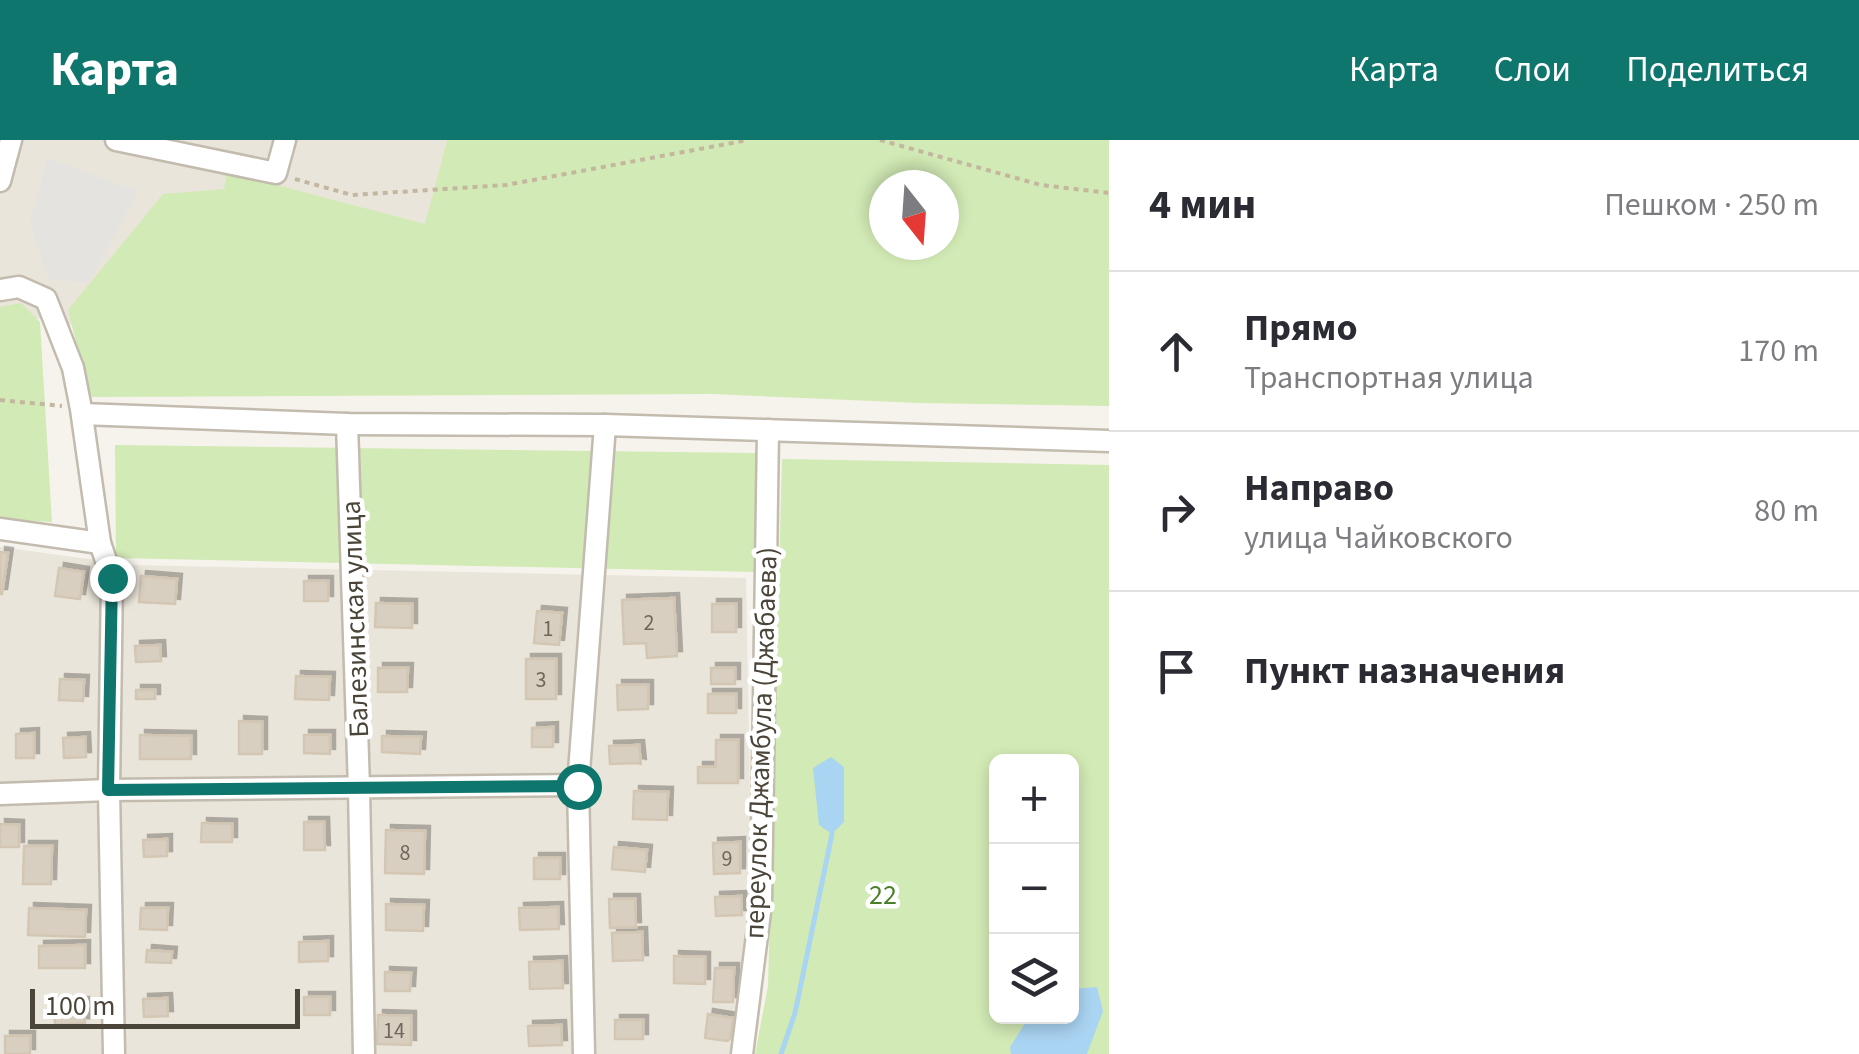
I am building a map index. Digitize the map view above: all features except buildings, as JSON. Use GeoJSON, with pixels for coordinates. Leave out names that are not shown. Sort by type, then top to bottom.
{"type":"FeatureCollection","features":[{"type":"Feature","properties":{"kind":"street"},"geometry":{"type":"LineString","coordinates":[[0,181],[11,140]]}},
{"type":"Feature","properties":{"kind":"street"},"geometry":{"type":"LineString","coordinates":[[116,140],[276,173],[285,140]]}},
{"type":"Feature","properties":{"kind":"street"},"geometry":{"type":"LineString","coordinates":[[0,290],[19,287],[46,300],[73,368],[100,543],[112,578],[108,790],[114,1054]]}},
{"type":"Feature","properties":{"kind":"street"},"geometry":{"type":"LineString","coordinates":[[82,412],[347,424],[605,425],[1109,440]]}},
{"type":"Feature","properties":{"kind":"street","name":"Балезинская улица"},"geometry":{"type":"LineString","coordinates":[[347,424],[364,1054]]}},
{"type":"Feature","properties":{"kind":"street"},"geometry":{"type":"LineString","coordinates":[[584,1054],[578,786],[605,425]]}},
{"type":"Feature","properties":{"kind":"street","name":"переулок Джамбула (Джабаева)"},"geometry":{"type":"LineString","coordinates":[[742,1054],[761,904],[768,430]]}},
{"type":"Feature","properties":{"kind":"street"},"geometry":{"type":"LineString","coordinates":[[0,530],[100,543]]}},
{"type":"Feature","properties":{"kind":"street"},"geometry":{"type":"LineString","coordinates":[[0,794],[578,786]]}},
{"type":"Feature","properties":{"kind":"path"},"geometry":{"type":"LineString","coordinates":[[276,173],[352,195],[506,185],[748,140]]}},
{"type":"Feature","properties":{"kind":"path"},"geometry":{"type":"LineString","coordinates":[[880,140],[1041,184],[1109,193]]}},
{"type":"Feature","properties":{"kind":"path"},"geometry":{"type":"LineString","coordinates":[[0,400],[82,412]]}},
{"type":"Feature","properties":{"kind":"shaded area"},"geometry":{"type":"Polygon","coordinates":[[[0,140],[447,140],[387,381],[0,312],[0,140]]]}},
{"type":"Feature","properties":{"kind":"shaded area"},"geometry":{"type":"Polygon","coordinates":[[[47,158],[138,191],[89,283],[48,279],[30,223],[47,158]]]}},
{"type":"Feature","properties":{"kind":"shaded area"},"geometry":{"type":"Polygon","coordinates":[[[0,547],[132,565],[746,578],[752,902],[735,1054],[0,1054],[0,547]]]}},
{"type":"Feature","properties":{"kind":"green space"},"geometry":{"type":"Polygon","coordinates":[[[447,140],[1109,140],[1109,406],[713,394],[90,397],[68,310],[163,194],[224,189],[227,172],[425,224],[447,140]]]}},
{"type":"Feature","properties":{"kind":"green space"},"geometry":{"type":"Polygon","coordinates":[[[21,303],[40,322],[52,522],[0,519],[0,307],[21,303]]]}},
{"type":"Feature","properties":{"kind":"green space"},"geometry":{"type":"Polygon","coordinates":[[[115,445],[756,453],[755,572],[116,558],[115,445]]]}},
{"type":"Feature","properties":{"kind":"green space","name":"22"},"geometry":{"type":"Polygon","coordinates":[[[782,459],[1109,465],[1109,1054],[755,1054],[768,986],[782,459]]]}},
{"type":"Feature","properties":{"kind":"water"},"geometry":{"type":"Polygon","coordinates":[[[831,757],[844,767],[844,822],[832,834],[819,825],[813,768],[831,757]]]}},
{"type":"Feature","properties":{"kind":"water"},"geometry":{"type":"Polygon","coordinates":[[[1097,987],[1103,1011],[1087,1054],[1011,1054],[1010,1047],[1025,1024],[1079,1024],[1079,988],[1097,987]]]}},
{"type":"Feature","properties":{"kind":"waterway"},"geometry":{"type":"LineString","coordinates":[[781,1054],[795,1013],[832,834]]}},
{"type":"Feature","properties":{"kind":"route"},"geometry":{"type":"LineString","coordinates":[[112,578],[108,790],[578,786]]}}]}
